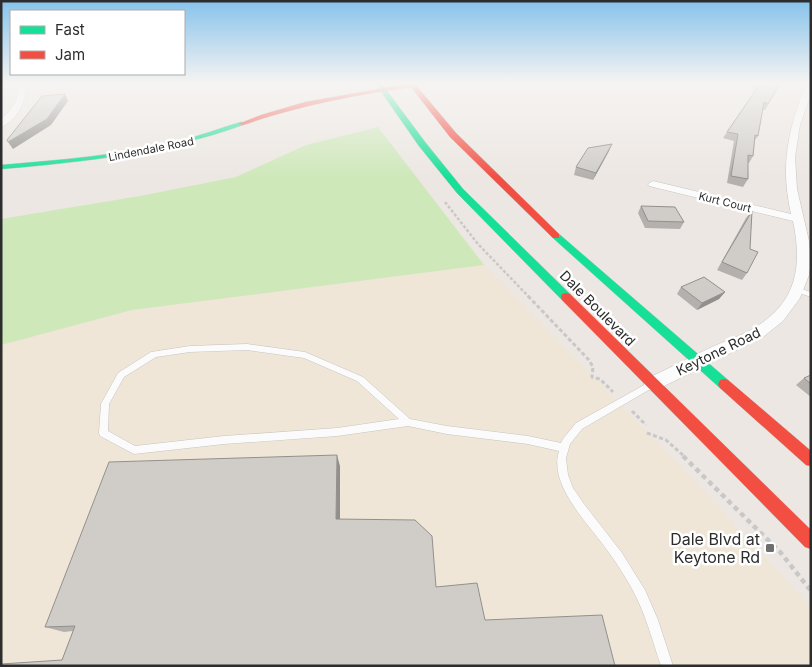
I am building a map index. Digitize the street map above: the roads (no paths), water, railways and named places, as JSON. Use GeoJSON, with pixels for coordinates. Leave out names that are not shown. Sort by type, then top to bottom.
{"type":"FeatureCollection","features":[{"type":"Feature","properties":{"kind":"main road","name":"Lindendale Road"},"geometry":{"type":"LineString","coordinates":[[1,168],[93,159],[154,150],[203,138],[269,115]]}},
{"type":"Feature","properties":{"kind":"main road","name":"Dale Boulevard"},"geometry":{"type":"LineString","coordinates":[[400,115],[448,177],[652,384],[811,541]]}},
{"type":"Feature","properties":{"kind":"main road","name":"Dale Boulevard"},"geometry":{"type":"LineString","coordinates":[[439,115],[453,135],[552,232],[811,460]]}},
{"type":"Feature","properties":{"kind":"street","name":"Keytone Road"},"geometry":{"type":"LineString","coordinates":[[652,384],[759,332],[779,317],[791,303],[798,290],[804,270],[804,251],[797,219],[790,168],[791,144],[802,115]]}},
{"type":"Feature","properties":{"kind":"street","name":"Kurt Court"},"geometry":{"type":"LineString","coordinates":[[653,184],[797,219]]}},
{"type":"Feature","properties":{"kind":"lane"},"geometry":{"type":"LineString","coordinates":[[798,290],[811,295]]}},
{"type":"Feature","properties":{"kind":"lane"},"geometry":{"type":"LineString","coordinates":[[408,422],[360,379],[305,355],[247,347],[190,348],[154,354],[121,376],[105,404],[103,433],[134,450],[224,440],[337,432],[408,422],[447,430],[528,440],[563,448]]}},
{"type":"Feature","properties":{"kind":"lane"},"geometry":{"type":"LineString","coordinates":[[652,384],[579,426],[570,434],[563,448],[561,464],[565,483],[575,502],[616,552],[641,595],[667,666]]}},
{"type":"Feature","properties":{"kind":"place","name":"Dale Blvd at Keytone Rd"},"geometry":{"type":"Point","coordinates":[770,548]}}]}
